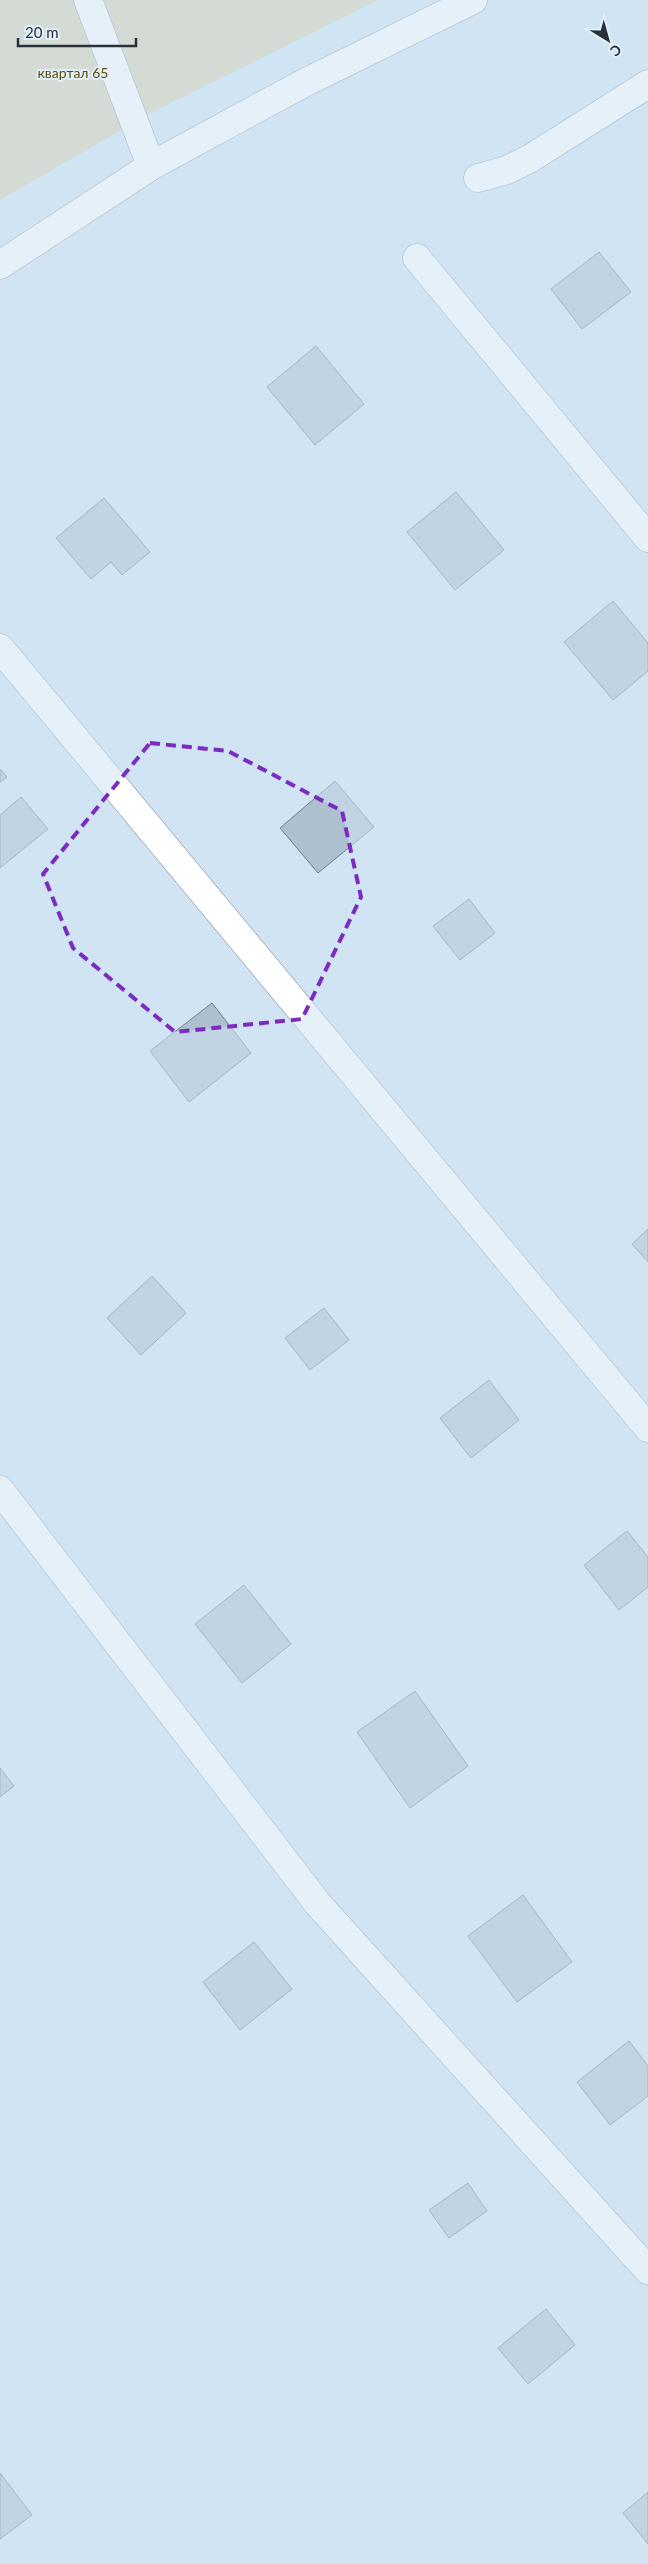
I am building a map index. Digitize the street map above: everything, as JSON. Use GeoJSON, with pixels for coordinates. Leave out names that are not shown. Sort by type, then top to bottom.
{"type":"FeatureCollection","features":[{"type":"Feature","properties":{"kind":"lane"},"geometry":{"type":"LineString","coordinates":[[88,0],[151,166]]}},
{"type":"Feature","properties":{"kind":"lane"},"geometry":{"type":"LineString","coordinates":[[0,265],[151,166],[304,83],[473,0]]}},
{"type":"Feature","properties":{"kind":"lane"},"geometry":{"type":"LineString","coordinates":[[478,178],[507,170],[531,158],[648,84]]}},
{"type":"Feature","properties":{"kind":"lane"},"geometry":{"type":"LineString","coordinates":[[417,258],[648,538]]}},
{"type":"Feature","properties":{"kind":"lane"},"geometry":{"type":"LineString","coordinates":[[0,648],[648,1428]]}},
{"type":"Feature","properties":{"kind":"lane"},"geometry":{"type":"LineString","coordinates":[[0,1490],[318,1904],[648,2270]]}},
{"type":"Feature","properties":{"kind":"highlighted area"},"geometry":{"type":"Polygon","coordinates":[[[150,743],[228,751],[342,811],[361,897],[302,1019],[175,1032],[73,948],[43,874],[150,743]]]}},
{"type":"Feature","properties":{"kind":"green space","name":"квартал 65"},"geometry":{"type":"Polygon","coordinates":[[[0,0],[378,0],[152,112],[0,200],[0,0]]]}},
{"type":"Feature","properties":{"kind":"building"},"geometry":{"type":"Polygon","coordinates":[[[599,252],[631,292],[582,329],[551,289],[599,252]]]}},
{"type":"Feature","properties":{"kind":"building"},"geometry":{"type":"Polygon","coordinates":[[[316,346],[364,404],[315,445],[267,387],[316,346]]]}},
{"type":"Feature","properties":{"kind":"building"},"geometry":{"type":"Polygon","coordinates":[[[456,492],[504,550],[455,590],[407,532],[456,492]]]}},
{"type":"Feature","properties":{"kind":"building"},"geometry":{"type":"Polygon","coordinates":[[[104,498],[150,552],[122,575],[111,562],[91,579],[56,538],[104,498]]]}},
{"type":"Feature","properties":{"kind":"building"},"geometry":{"type":"Polygon","coordinates":[[[613,601],[648,643],[648,671],[613,700],[564,642],[613,601]]]}},
{"type":"Feature","properties":{"kind":"building"},"geometry":{"type":"Polygon","coordinates":[[[0,769],[7,777],[0,782],[0,769]]]}},
{"type":"Feature","properties":{"kind":"building"},"geometry":{"type":"Polygon","coordinates":[[[335,781],[374,827],[318,873],[280,828],[335,781]]]}},
{"type":"Feature","properties":{"kind":"building"},"geometry":{"type":"Polygon","coordinates":[[[21,797],[48,829],[0,868],[0,815],[21,797]]]}},
{"type":"Feature","properties":{"kind":"building"},"geometry":{"type":"Polygon","coordinates":[[[469,899],[495,933],[460,960],[433,926],[469,899]]]}},
{"type":"Feature","properties":{"kind":"building"},"geometry":{"type":"Polygon","coordinates":[[[212,1003],[251,1053],[189,1102],[150,1051],[212,1003]]]}},
{"type":"Feature","properties":{"kind":"building"},"geometry":{"type":"Polygon","coordinates":[[[648,1229],[648,1262],[632,1244],[648,1229]]]}},
{"type":"Feature","properties":{"kind":"building"},"geometry":{"type":"Polygon","coordinates":[[[152,1276],[186,1313],[141,1355],[107,1318],[152,1276]]]}},
{"type":"Feature","properties":{"kind":"building"},"geometry":{"type":"Polygon","coordinates":[[[324,1308],[349,1340],[310,1370],[285,1338],[324,1308]]]}},
{"type":"Feature","properties":{"kind":"building"},"geometry":{"type":"Polygon","coordinates":[[[489,1380],[519,1420],[471,1458],[440,1418],[489,1380]]]}},
{"type":"Feature","properties":{"kind":"building"},"geometry":{"type":"Polygon","coordinates":[[[627,1531],[648,1557],[648,1587],[619,1610],[584,1565],[627,1531]]]}},
{"type":"Feature","properties":{"kind":"building"},"geometry":{"type":"Polygon","coordinates":[[[244,1585],[291,1644],[242,1683],[195,1624],[244,1585]]]}},
{"type":"Feature","properties":{"kind":"building"},"geometry":{"type":"Polygon","coordinates":[[[415,1691],[468,1766],[410,1808],[357,1732],[415,1691]]]}},
{"type":"Feature","properties":{"kind":"building"},"geometry":{"type":"Polygon","coordinates":[[[0,1768],[14,1786],[0,1797],[0,1768]]]}},
{"type":"Feature","properties":{"kind":"building"},"geometry":{"type":"Polygon","coordinates":[[[523,1895],[572,1962],[517,2002],[468,1936],[523,1895]]]}},
{"type":"Feature","properties":{"kind":"building"},"geometry":{"type":"Polygon","coordinates":[[[254,1942],[292,1989],[240,2030],[203,1982],[254,1942]]]}},
{"type":"Feature","properties":{"kind":"building"},"geometry":{"type":"Polygon","coordinates":[[[629,2041],[648,2066],[648,2096],[610,2125],[577,2082],[629,2041]]]}},
{"type":"Feature","properties":{"kind":"building"},"geometry":{"type":"Polygon","coordinates":[[[468,2183],[487,2211],[449,2238],[429,2210],[468,2183]]]}},
{"type":"Feature","properties":{"kind":"building"},"geometry":{"type":"Polygon","coordinates":[[[546,2309],[575,2345],[528,2384],[498,2348],[546,2309]]]}},
{"type":"Feature","properties":{"kind":"building"},"geometry":{"type":"Polygon","coordinates":[[[0,2473],[32,2515],[0,2539],[0,2473]]]}},
{"type":"Feature","properties":{"kind":"building"},"geometry":{"type":"Polygon","coordinates":[[[648,2492],[648,2544],[623,2513],[648,2492]]]}}]}
